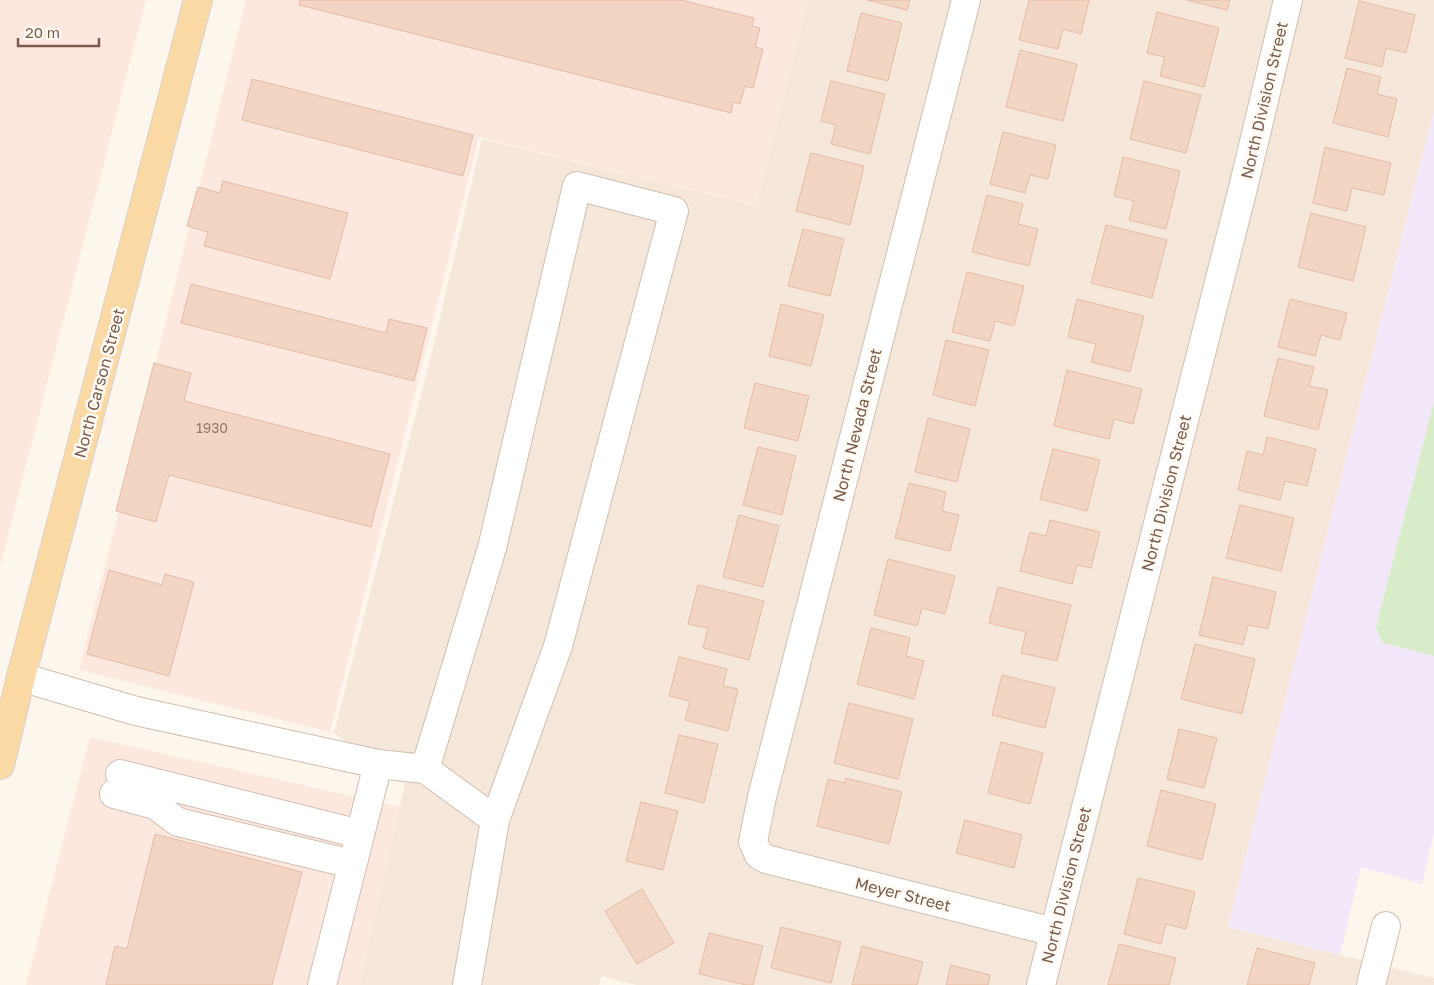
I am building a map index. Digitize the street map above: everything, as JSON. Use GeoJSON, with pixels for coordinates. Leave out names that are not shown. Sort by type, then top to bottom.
{"type":"FeatureCollection","features":[{"type":"Feature","properties":{"kind":"main road","name":"North Carson Street"},"geometry":{"type":"LineString","coordinates":[[0,765],[21,677],[198,0]]}},
{"type":"Feature","properties":{"kind":"street","name":"North Nevada Street"},"geometry":{"type":"LineString","coordinates":[[758,849],[754,842],[762,797],[966,0]]}},
{"type":"Feature","properties":{"kind":"street","name":"North Division Street"},"geometry":{"type":"LineString","coordinates":[[1041,985],[1243,188],[1288,0]]}},
{"type":"Feature","properties":{"kind":"street"},"geometry":{"type":"LineString","coordinates":[[426,769],[492,548],[577,186],[674,211],[558,646],[495,820],[467,985]]}},
{"type":"Feature","properties":{"kind":"street"},"geometry":{"type":"LineString","coordinates":[[21,677],[136,710],[378,764],[426,769],[495,820]]}},
{"type":"Feature","properties":{"kind":"street"},"geometry":{"type":"LineString","coordinates":[[322,985],[378,764]]}},
{"type":"Feature","properties":{"kind":"street"},"geometry":{"type":"LineString","coordinates":[[352,864],[178,822],[155,805],[117,784],[360,834]]}},
{"type":"Feature","properties":{"kind":"street","name":"Meyer Street"},"geometry":{"type":"LineString","coordinates":[[758,849],[759,855],[766,859],[1054,932]]}},
{"type":"Feature","properties":{"kind":"street"},"geometry":{"type":"LineString","coordinates":[[1371,985],[1386,926]]}},
{"type":"Feature","properties":{"kind":"shaded area"},"geometry":{"type":"Polygon","coordinates":[[[0,0],[146,0],[0,566],[0,0]]]}},
{"type":"Feature","properties":{"kind":"shaded area"},"geometry":{"type":"Polygon","coordinates":[[[246,0],[807,0],[756,206],[479,137],[330,732],[79,670],[246,0]]]}},
{"type":"Feature","properties":{"kind":"shaded area"},"geometry":{"type":"Polygon","coordinates":[[[807,0],[1434,0],[1434,111],[1228,927],[1434,978],[1434,985],[636,985],[602,976],[599,985],[359,985],[405,784],[334,733],[433,348],[482,139],[756,206],[807,0]]]}},
{"type":"Feature","properties":{"kind":"shaded area"},"geometry":{"type":"Polygon","coordinates":[[[1434,111],[1434,833],[1422,884],[1361,867],[1340,955],[1228,927],[1434,111]]]}},
{"type":"Feature","properties":{"kind":"shaded area"},"geometry":{"type":"Polygon","coordinates":[[[90,737],[400,807],[359,985],[26,985],[90,737]]]}},
{"type":"Feature","properties":{"kind":"green space"},"geometry":{"type":"Polygon","coordinates":[[[1434,402],[1434,656],[1383,643],[1376,627],[1434,402]]]}},
{"type":"Feature","properties":{"kind":"building"},"geometry":{"type":"Polygon","coordinates":[[[300,0],[681,0],[754,18],[752,26],[760,28],[755,47],[763,49],[753,88],[745,86],[740,104],[733,102],[731,113],[299,5],[300,0]]]}},
{"type":"Feature","properties":{"kind":"building"},"geometry":{"type":"Polygon","coordinates":[[[867,0],[910,0],[907,10],[867,0]]]}},
{"type":"Feature","properties":{"kind":"building"},"geometry":{"type":"Polygon","coordinates":[[[1029,0],[1089,0],[1081,34],[1063,29],[1058,49],[1019,40],[1029,0]]]}},
{"type":"Feature","properties":{"kind":"building"},"geometry":{"type":"Polygon","coordinates":[[[1186,0],[1230,0],[1227,10],[1186,0]]]}},
{"type":"Feature","properties":{"kind":"building"},"geometry":{"type":"Polygon","coordinates":[[[1359,1],[1415,15],[1406,53],[1386,48],[1382,67],[1345,58],[1359,1]]]}},
{"type":"Feature","properties":{"kind":"building"},"geometry":{"type":"Polygon","coordinates":[[[1157,12],[1219,28],[1204,87],[1160,76],[1165,57],[1147,53],[1157,12]]]}},
{"type":"Feature","properties":{"kind":"building"},"geometry":{"type":"Polygon","coordinates":[[[861,13],[902,23],[888,81],[847,71],[861,13]]]}},
{"type":"Feature","properties":{"kind":"building"},"geometry":{"type":"Polygon","coordinates":[[[1020,50],[1077,64],[1063,121],[1006,107],[1020,50]]]}},
{"type":"Feature","properties":{"kind":"building"},"geometry":{"type":"Polygon","coordinates":[[[1347,68],[1381,77],[1377,94],[1397,99],[1388,137],[1333,123],[1347,68]]]}},
{"type":"Feature","properties":{"kind":"building"},"geometry":{"type":"Polygon","coordinates":[[[252,79],[473,135],[463,176],[242,120],[252,79]]]}},
{"type":"Feature","properties":{"kind":"building"},"geometry":{"type":"Polygon","coordinates":[[[831,81],[885,94],[870,154],[831,144],[836,125],[821,121],[831,81]]]}},
{"type":"Feature","properties":{"kind":"building"},"geometry":{"type":"Polygon","coordinates":[[[1144,81],[1201,95],[1186,153],[1130,139],[1144,81]]]}},
{"type":"Feature","properties":{"kind":"building"},"geometry":{"type":"Polygon","coordinates":[[[1003,132],[1056,145],[1048,179],[1030,175],[1025,193],[990,184],[1003,132]]]}},
{"type":"Feature","properties":{"kind":"building"},"geometry":{"type":"Polygon","coordinates":[[[1325,147],[1391,163],[1384,195],[1352,188],[1347,211],[1313,203],[1325,147]]]}},
{"type":"Feature","properties":{"kind":"building"},"geometry":{"type":"Polygon","coordinates":[[[811,153],[864,166],[850,225],[796,211],[811,153]]]}},
{"type":"Feature","properties":{"kind":"building"},"geometry":{"type":"Polygon","coordinates":[[[1123,157],[1180,171],[1166,229],[1129,220],[1134,201],[1114,196],[1123,157]]]}},
{"type":"Feature","properties":{"kind":"building"},"geometry":{"type":"Polygon","coordinates":[[[223,181],[348,213],[330,279],[204,246],[208,232],[187,226],[198,187],[220,193],[223,181]]]}},
{"type":"Feature","properties":{"kind":"building"},"geometry":{"type":"Polygon","coordinates":[[[987,195],[1023,204],[1018,224],[1038,229],[1029,266],[972,252],[987,195]]]}},
{"type":"Feature","properties":{"kind":"building"},"geometry":{"type":"Polygon","coordinates":[[[1311,213],[1366,227],[1353,281],[1298,267],[1311,213]]]}},
{"type":"Feature","properties":{"kind":"building"},"geometry":{"type":"Polygon","coordinates":[[[1106,225],[1167,240],[1152,298],[1091,283],[1106,225]]]}},
{"type":"Feature","properties":{"kind":"building"},"geometry":{"type":"Polygon","coordinates":[[[803,229],[844,239],[830,296],[788,286],[803,229]]]}},
{"type":"Feature","properties":{"kind":"building"},"geometry":{"type":"Polygon","coordinates":[[[967,272],[1024,286],[1014,326],[995,321],[990,341],[952,332],[967,272]]]}},
{"type":"Feature","properties":{"kind":"building"},"geometry":{"type":"Polygon","coordinates":[[[191,284],[386,333],[389,319],[427,328],[414,381],[181,323],[191,284]]]}},
{"type":"Feature","properties":{"kind":"building"},"geometry":{"type":"Polygon","coordinates":[[[1077,299],[1144,316],[1130,372],[1091,362],[1096,344],[1068,337],[1077,299]]]}},
{"type":"Feature","properties":{"kind":"building"},"geometry":{"type":"Polygon","coordinates":[[[1290,299],[1347,313],[1340,340],[1321,335],[1315,356],[1278,347],[1290,299]]]}},
{"type":"Feature","properties":{"kind":"building"},"geometry":{"type":"Polygon","coordinates":[[[781,304],[824,315],[811,366],[769,356],[781,304]]]}},
{"type":"Feature","properties":{"kind":"building"},"geometry":{"type":"Polygon","coordinates":[[[946,340],[989,350],[975,406],[933,395],[946,340]]]}},
{"type":"Feature","properties":{"kind":"building"},"geometry":{"type":"Polygon","coordinates":[[[1278,358],[1314,367],[1309,386],[1328,390],[1318,430],[1264,416],[1278,358]]]}},
{"type":"Feature","properties":{"kind":"building"},"geometry":{"type":"Polygon","coordinates":[[[154,363],[191,373],[184,401],[390,454],[371,527],[169,475],[156,522],[116,511],[154,363]]]}},
{"type":"Feature","properties":{"kind":"building"},"geometry":{"type":"Polygon","coordinates":[[[1067,370],[1142,389],[1133,424],[1114,419],[1109,439],[1054,426],[1067,370]]]}},
{"type":"Feature","properties":{"kind":"building"},"geometry":{"type":"Polygon","coordinates":[[[755,383],[809,396],[798,441],[744,428],[755,383]]]}},
{"type":"Feature","properties":{"kind":"building"},"geometry":{"type":"Polygon","coordinates":[[[928,418],[970,429],[957,482],[915,472],[928,418]]]}},
{"type":"Feature","properties":{"kind":"building"},"geometry":{"type":"Polygon","coordinates":[[[1267,437],[1316,449],[1307,486],[1285,481],[1280,500],[1238,490],[1247,451],[1263,455],[1267,437]]]}},
{"type":"Feature","properties":{"kind":"building"},"geometry":{"type":"Polygon","coordinates":[[[758,447],[796,456],[782,515],[743,505],[758,447]]]}},
{"type":"Feature","properties":{"kind":"building"},"geometry":{"type":"Polygon","coordinates":[[[1053,449],[1100,460],[1087,511],[1040,499],[1053,449]]]}},
{"type":"Feature","properties":{"kind":"building"},"geometry":{"type":"Polygon","coordinates":[[[909,483],[946,492],[942,511],[959,515],[950,551],[895,538],[909,483]]]}},
{"type":"Feature","properties":{"kind":"building"},"geometry":{"type":"Polygon","coordinates":[[[1240,505],[1294,518],[1281,571],[1226,558],[1240,505]]]}},
{"type":"Feature","properties":{"kind":"building"},"geometry":{"type":"Polygon","coordinates":[[[739,515],[779,526],[763,587],[723,577],[739,515]]]}},
{"type":"Feature","properties":{"kind":"building"},"geometry":{"type":"Polygon","coordinates":[[[1050,520],[1100,532],[1091,568],[1077,565],[1072,584],[1020,571],[1030,532],[1046,536],[1050,520]]]}},
{"type":"Feature","properties":{"kind":"building"},"geometry":{"type":"Polygon","coordinates":[[[888,559],[955,576],[945,614],[922,608],[917,626],[874,615],[888,559]]]}},
{"type":"Feature","properties":{"kind":"building"},"geometry":{"type":"Polygon","coordinates":[[[109,570],[162,585],[165,574],[194,582],[169,676],[87,654],[109,570]]]}},
{"type":"Feature","properties":{"kind":"building"},"geometry":{"type":"Polygon","coordinates":[[[1213,577],[1276,592],[1268,629],[1248,625],[1243,645],[1199,635],[1213,577]]]}},
{"type":"Feature","properties":{"kind":"building"},"geometry":{"type":"Polygon","coordinates":[[[698,585],[764,601],[749,660],[703,648],[708,628],[688,624],[698,585]]]}},
{"type":"Feature","properties":{"kind":"building"},"geometry":{"type":"Polygon","coordinates":[[[998,587],[1071,605],[1057,661],[1021,653],[1026,632],[989,623],[998,587]]]}},
{"type":"Feature","properties":{"kind":"building"},"geometry":{"type":"Polygon","coordinates":[[[871,628],[910,638],[906,656],[924,661],[914,699],[857,684],[871,628]]]}},
{"type":"Feature","properties":{"kind":"building"},"geometry":{"type":"Polygon","coordinates":[[[1195,644],[1255,659],[1242,714],[1181,699],[1195,644]]]}},
{"type":"Feature","properties":{"kind":"building"},"geometry":{"type":"Polygon","coordinates":[[[679,657],[727,669],[723,686],[738,689],[728,731],[685,720],[690,701],[669,696],[679,657]]]}},
{"type":"Feature","properties":{"kind":"building"},"geometry":{"type":"Polygon","coordinates":[[[1002,675],[1055,688],[1045,728],[992,715],[1002,675]]]}},
{"type":"Feature","properties":{"kind":"building"},"geometry":{"type":"Polygon","coordinates":[[[849,703],[913,719],[898,779],[834,763],[849,703]]]}},
{"type":"Feature","properties":{"kind":"building"},"geometry":{"type":"Polygon","coordinates":[[[1179,729],[1217,738],[1204,788],[1167,779],[1179,729]]]}},
{"type":"Feature","properties":{"kind":"building"},"geometry":{"type":"Polygon","coordinates":[[[679,735],[718,744],[704,803],[665,793],[679,735]]]}},
{"type":"Feature","properties":{"kind":"building"},"geometry":{"type":"Polygon","coordinates":[[[1001,742],[1043,753],[1030,804],[988,793],[1001,742]]]}},
{"type":"Feature","properties":{"kind":"building"},"geometry":{"type":"Polygon","coordinates":[[[846,778],[902,792],[889,844],[817,826],[828,779],[845,783],[846,778]]]}},
{"type":"Feature","properties":{"kind":"building"},"geometry":{"type":"Polygon","coordinates":[[[1161,790],[1216,804],[1202,860],[1147,846],[1161,790]]]}},
{"type":"Feature","properties":{"kind":"building"},"geometry":{"type":"Polygon","coordinates":[[[641,802],[678,811],[663,870],[626,861],[641,802]]]}},
{"type":"Feature","properties":{"kind":"building"},"geometry":{"type":"Polygon","coordinates":[[[965,820],[1022,835],[1014,868],[956,853],[965,820]]]}},
{"type":"Feature","properties":{"kind":"building"},"geometry":{"type":"Polygon","coordinates":[[[155,834],[302,872],[272,985],[106,985],[115,946],[127,949],[155,834]]]}},
{"type":"Feature","properties":{"kind":"building"},"geometry":{"type":"Polygon","coordinates":[[[1138,878],[1195,892],[1186,929],[1166,924],[1161,944],[1124,934],[1138,878]]]}},
{"type":"Feature","properties":{"kind":"building"},"geometry":{"type":"Polygon","coordinates":[[[642,889],[674,943],[637,964],[605,911],[642,889]]]}},
{"type":"Feature","properties":{"kind":"building"},"geometry":{"type":"Polygon","coordinates":[[[781,927],[841,942],[831,983],[771,968],[781,927]]]}},
{"type":"Feature","properties":{"kind":"building"},"geometry":{"type":"Polygon","coordinates":[[[709,933],[763,946],[753,985],[699,974],[709,933]]]}},
{"type":"Feature","properties":{"kind":"building"},"geometry":{"type":"Polygon","coordinates":[[[1119,944],[1176,958],[1169,985],[1108,985],[1119,944]]]}},
{"type":"Feature","properties":{"kind":"building"},"geometry":{"type":"Polygon","coordinates":[[[862,946],[923,962],[917,985],[852,985],[862,946]]]}},
{"type":"Feature","properties":{"kind":"building"},"geometry":{"type":"Polygon","coordinates":[[[1257,948],[1315,963],[1309,985],[1247,985],[1257,948]]]}},
{"type":"Feature","properties":{"kind":"building"},"geometry":{"type":"Polygon","coordinates":[[[951,965],[990,975],[988,985],[946,985],[951,965]]]}}]}
